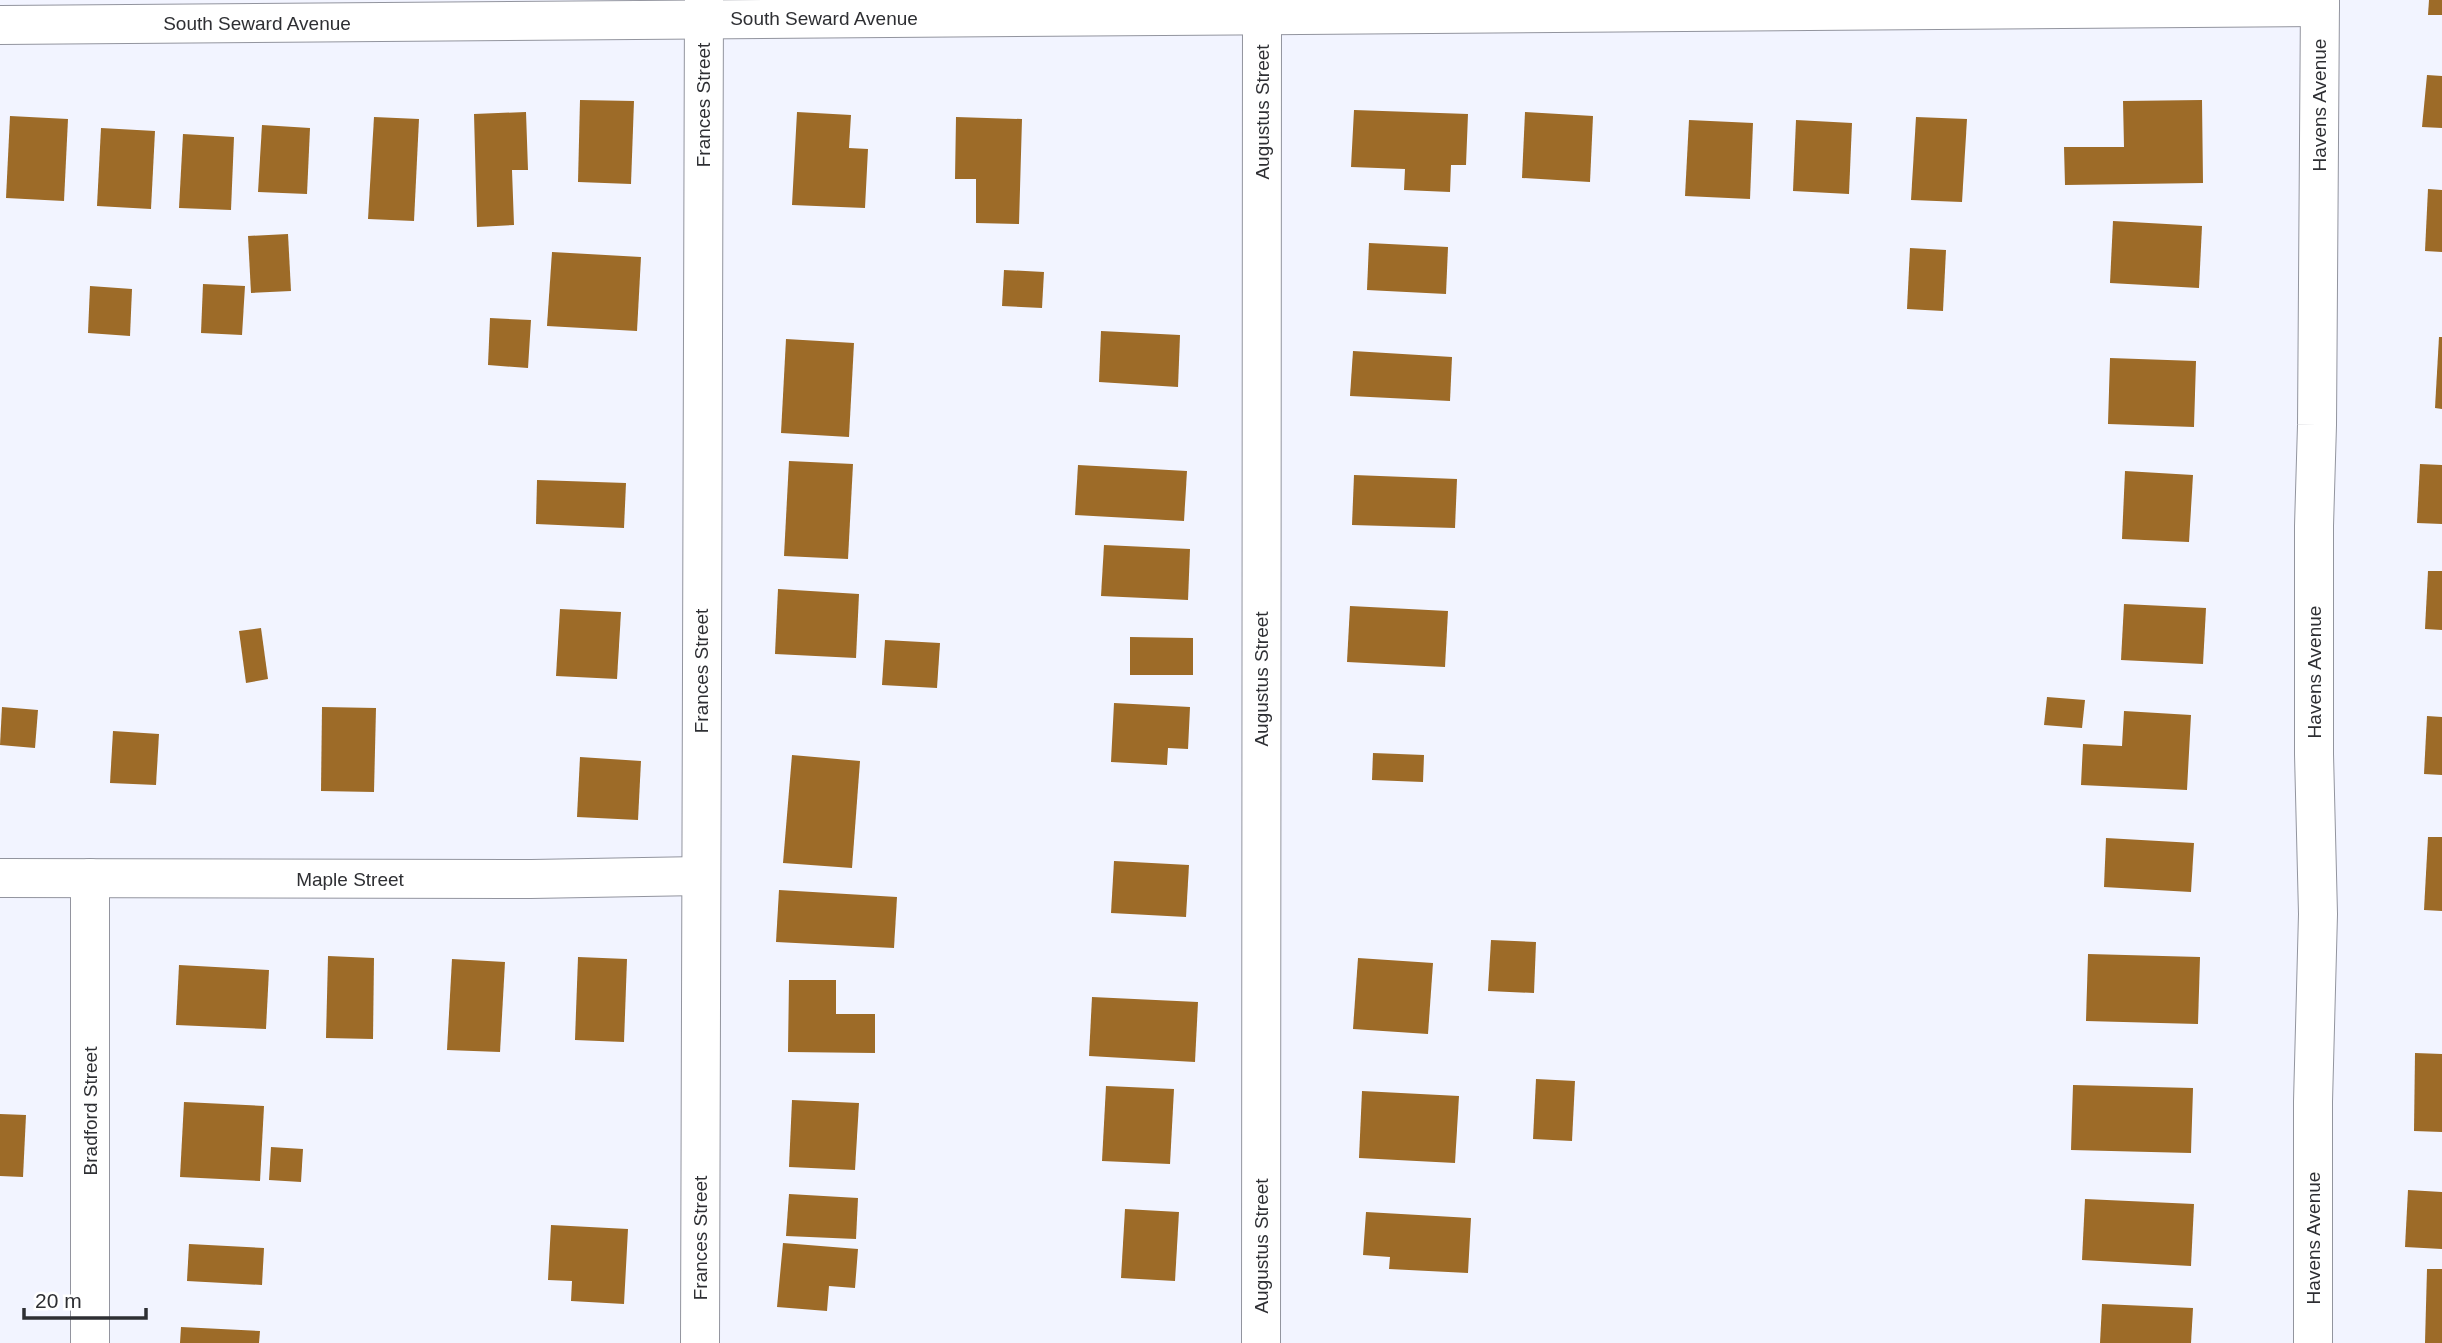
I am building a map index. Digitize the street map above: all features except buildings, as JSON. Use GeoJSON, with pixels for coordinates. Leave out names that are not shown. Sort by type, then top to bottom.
{"type":"FeatureCollection","features":[{"type":"Feature","properties":{"kind":"street","name":"South Seward Avenue"},"geometry":{"type":"LineString","coordinates":[[0,25],[704,9],[1262,15],[1549,6],[2320,4]]}},
{"type":"Feature","properties":{"kind":"street","name":"Havens Avenue"},"geometry":{"type":"LineString","coordinates":[[2313,1343],[2313,1102],[2318,914],[2314,754],[2314,539],[2318,411],[2320,4]]}},
{"type":"Feature","properties":{"kind":"street","name":"Frances Street"},"geometry":{"type":"LineString","coordinates":[[700,1343],[704,9]]}},
{"type":"Feature","properties":{"kind":"street","name":"Augustus Street"},"geometry":{"type":"LineString","coordinates":[[1261,1343],[1262,15]]}},
{"type":"Feature","properties":{"kind":"street","name":"Maple Street"},"geometry":{"type":"LineString","coordinates":[[0,878],[531,879],[700,876]]}},
{"type":"Feature","properties":{"kind":"street","name":"Bradford Street"},"geometry":{"type":"LineString","coordinates":[[90,878],[90,1343]]}}]}
